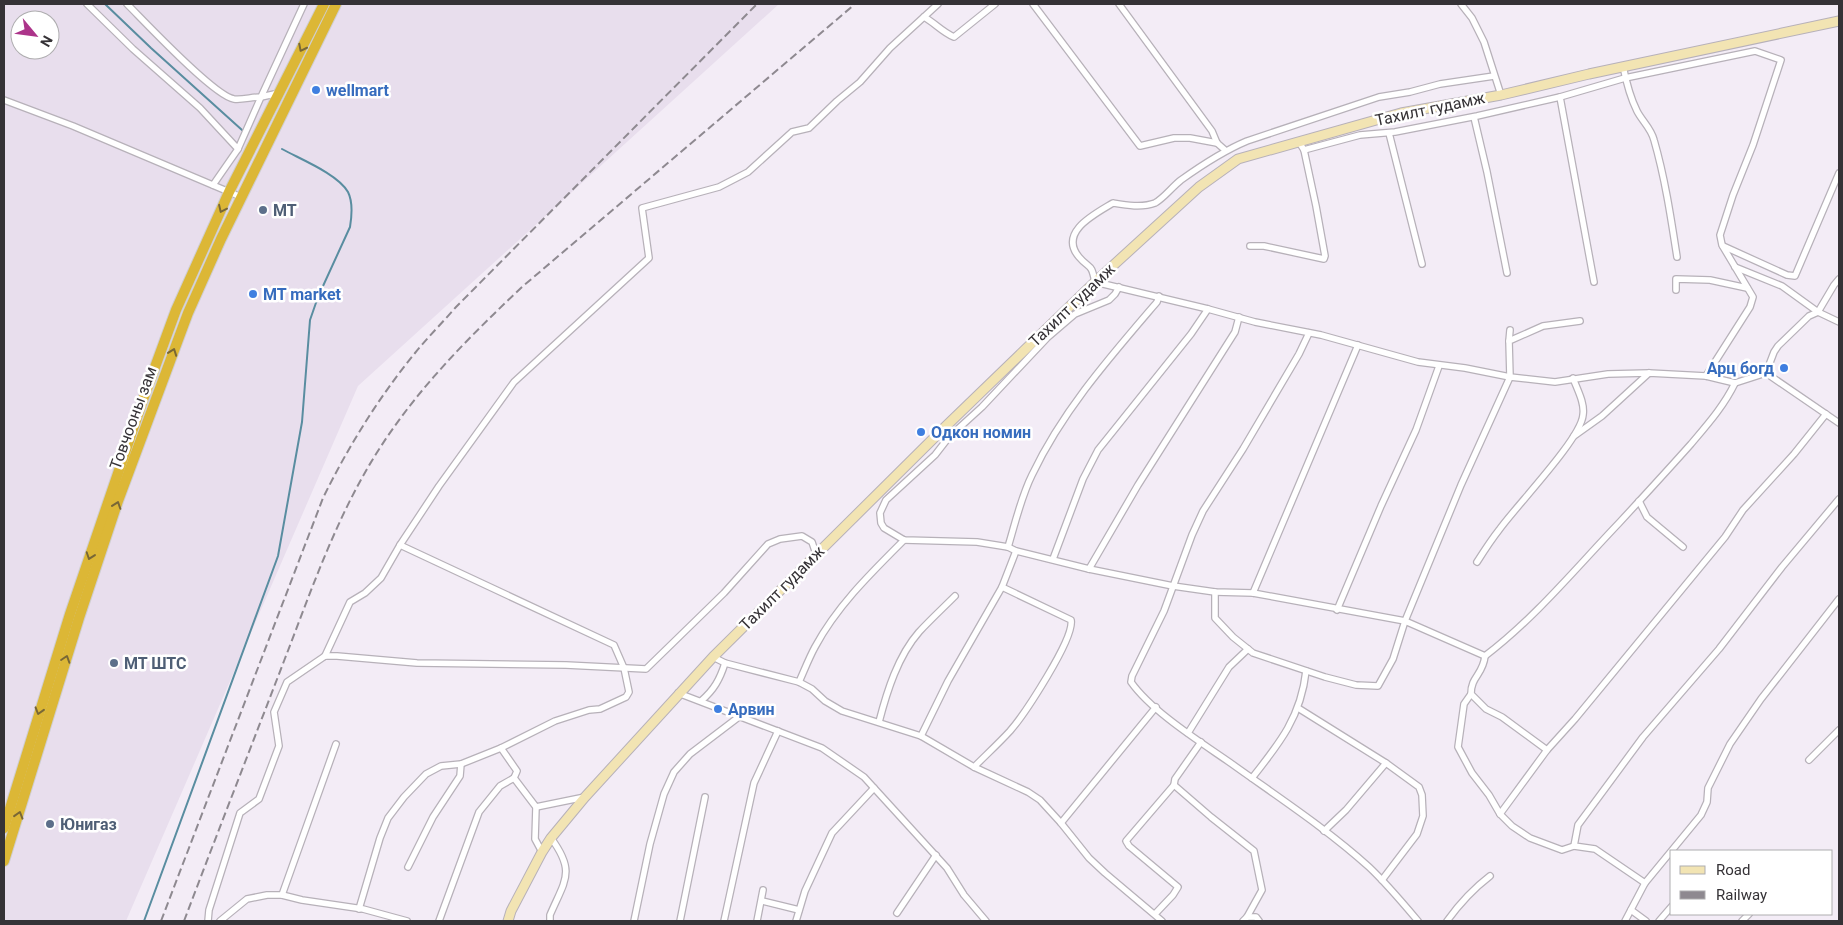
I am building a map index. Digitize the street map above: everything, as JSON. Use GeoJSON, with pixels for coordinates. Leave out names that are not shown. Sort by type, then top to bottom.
{"type":"FeatureCollection","features":[{"type":"Feature","properties":{"kind":"highway","name":"Товчооны зам"},"geometry":{"type":"LineString","coordinates":[[4,828],[70,614],[144,397],[176,310],[229,192],[324,4]]}},
{"type":"Feature","properties":{"kind":"highway","name":"Товчооны зам"},"geometry":{"type":"LineString","coordinates":[[4,861],[58,682],[118,501],[188,313],[206,271],[336,4]]}},
{"type":"Feature","properties":{"kind":"main road","name":"Тахилт гудамж"},"geometry":{"type":"LineString","coordinates":[[508,921],[542,852],[551,838],[678,693],[944,428],[1096,282],[1199,186],[1238,159],[1302,146],[1401,113],[1501,95],[1623,66],[1839,21]]}},
{"type":"Feature","properties":{"kind":"street"},"geometry":{"type":"LineString","coordinates":[[87,4],[200,108],[238,149]]}},
{"type":"Feature","properties":{"kind":"street"},"geometry":{"type":"LineString","coordinates":[[127,4],[215,89],[233,99],[261,97],[279,93]]}},
{"type":"Feature","properties":{"kind":"street"},"geometry":{"type":"LineString","coordinates":[[213,185],[238,149],[304,4]]}},
{"type":"Feature","properties":{"kind":"street"},"geometry":{"type":"LineString","coordinates":[[208,921],[209,910],[240,813],[259,798],[279,746],[274,712],[287,682],[325,656],[350,602],[365,593],[381,578],[400,545],[439,486],[514,382],[649,258],[642,208],[720,187],[748,172],[792,132],[809,128],[837,100],[860,82],[890,48],[938,4]]}},
{"type":"Feature","properties":{"kind":"street"},"geometry":{"type":"LineString","coordinates":[[924,17],[932,21],[945,34],[954,37],[995,4]]}},
{"type":"Feature","properties":{"kind":"street"},"geometry":{"type":"LineString","coordinates":[[1033,4],[1140,146],[1174,138],[1190,138],[1217,143]]}},
{"type":"Feature","properties":{"kind":"street"},"geometry":{"type":"LineString","coordinates":[[1119,4],[1212,131],[1217,143],[1225,150]]}},
{"type":"Feature","properties":{"kind":"street"},"geometry":{"type":"LineString","coordinates":[[1461,4],[1472,18],[1484,42],[1501,95]]}},
{"type":"Feature","properties":{"kind":"street"},"geometry":{"type":"LineString","coordinates":[[1250,246],[1264,246],[1324,259],[1316,206],[1302,146],[1360,135],[1389,133],[1474,117],[1560,97],[1625,78],[1755,51],[1782,60],[1753,145],[1732,195],[1720,235],[1722,245],[1753,297],[1750,307],[1706,376]]}},
{"type":"Feature","properties":{"kind":"street"},"geometry":{"type":"LineString","coordinates":[[1623,66],[1625,78],[1637,112],[1649,127],[1654,139],[1677,257]]}},
{"type":"Feature","properties":{"kind":"street"},"geometry":{"type":"LineString","coordinates":[[1494,76],[1440,84],[1410,92],[1379,97],[1225,150],[1180,181],[1155,202],[1136,205],[1112,203],[1081,224],[1073,233],[1072,245],[1079,257],[1092,267],[1096,282],[1439,366],[1465,368],[1510,377],[1555,382],[1608,374],[1649,373],[1706,376],[1735,383],[1766,373]]}},
{"type":"Feature","properties":{"kind":"street"},"geometry":{"type":"LineString","coordinates":[[1560,97],[1594,282]]}},
{"type":"Feature","properties":{"kind":"street"},"geometry":{"type":"LineString","coordinates":[[4,100],[73,126],[241,198]]}},
{"type":"Feature","properties":{"kind":"street"},"geometry":{"type":"LineString","coordinates":[[1474,117],[1487,172],[1506,273]]}},
{"type":"Feature","properties":{"kind":"street"},"geometry":{"type":"LineString","coordinates":[[1389,133],[1422,264]]}},
{"type":"Feature","properties":{"kind":"street"},"geometry":{"type":"LineString","coordinates":[[1722,245],[1787,275],[1795,276],[1839,173]]}},
{"type":"Feature","properties":{"kind":"street"},"geometry":{"type":"LineString","coordinates":[[1735,267],[1782,286],[1818,312],[1839,322]]}},
{"type":"Feature","properties":{"kind":"street"},"geometry":{"type":"LineString","coordinates":[[1676,290],[1676,279],[1710,280],[1747,288]]}},
{"type":"Feature","properties":{"kind":"street"},"geometry":{"type":"LineString","coordinates":[[1766,373],[1774,352],[1782,340],[1809,316],[1818,312],[1839,279]]}},
{"type":"Feature","properties":{"kind":"street"},"geometry":{"type":"LineString","coordinates":[[1119,287],[1116,294],[1109,300],[1076,314],[1047,338],[989,400],[949,436],[935,455],[886,500],[880,513],[881,523],[884,528],[904,540],[977,542],[1008,547],[1016,551],[1089,569],[1173,586],[1215,592],[1253,593],[1337,610],[1364,612],[1404,621],[1485,656]]}},
{"type":"Feature","properties":{"kind":"street"},"geometry":{"type":"LineString","coordinates":[[1008,547],[1031,477],[1057,428],[1098,371],[1157,302],[1159,296]]}},
{"type":"Feature","properties":{"kind":"street"},"geometry":{"type":"LineString","coordinates":[[1053,559],[1083,479],[1098,450],[1190,334],[1208,308]]}},
{"type":"Feature","properties":{"kind":"street"},"geometry":{"type":"LineString","coordinates":[[1089,569],[1138,485],[1235,332],[1239,317]]}},
{"type":"Feature","properties":{"kind":"street"},"geometry":{"type":"LineString","coordinates":[[1510,341],[1543,326],[1580,321]]}},
{"type":"Feature","properties":{"kind":"street"},"geometry":{"type":"LineString","coordinates":[[1215,592],[1216,618],[1233,638],[1254,653],[1306,672],[1356,685],[1378,686],[1393,659],[1404,621],[1461,485],[1510,377],[1510,330]]}},
{"type":"Feature","properties":{"kind":"street"},"geometry":{"type":"LineString","coordinates":[[1309,333],[1299,354],[1243,449],[1203,511],[1164,611],[1132,676],[1132,682],[1156,707],[1188,733],[1324,831],[1368,866],[1418,921]]}},
{"type":"Feature","properties":{"kind":"street"},"geometry":{"type":"LineString","coordinates":[[1253,593],[1358,345]]}},
{"type":"Feature","properties":{"kind":"street"},"geometry":{"type":"LineString","coordinates":[[1337,610],[1381,506],[1416,430],[1439,366]]}},
{"type":"Feature","properties":{"kind":"street"},"geometry":{"type":"LineString","coordinates":[[1573,437],[1602,416],[1649,373]]}},
{"type":"Feature","properties":{"kind":"street"},"geometry":{"type":"LineString","coordinates":[[1766,373],[1839,423]]}},
{"type":"Feature","properties":{"kind":"street"},"geometry":{"type":"LineString","coordinates":[[1477,562],[1499,530],[1573,437],[1583,416],[1583,408],[1573,378]]}},
{"type":"Feature","properties":{"kind":"street"},"geometry":{"type":"LineString","coordinates":[[1645,883],[1595,849],[1574,846],[1562,850],[1530,838],[1512,826],[1500,814],[1489,795],[1472,773],[1458,747],[1464,704],[1471,694],[1471,685],[1484,668],[1485,656],[1500,645],[1527,619],[1639,501],[1706,426],[1727,400],[1735,383]]}},
{"type":"Feature","properties":{"kind":"street"},"geometry":{"type":"LineString","coordinates":[[1500,814],[1547,750],[1575,719],[1725,537],[1742,510],[1794,454],[1826,414]]}},
{"type":"Feature","properties":{"kind":"street"},"geometry":{"type":"LineString","coordinates":[[944,428],[949,436]]}},
{"type":"Feature","properties":{"kind":"street"},"geometry":{"type":"LineString","coordinates":[[887,486],[894,492]]}},
{"type":"Feature","properties":{"kind":"street"},"geometry":{"type":"LineString","coordinates":[[1574,846],[1578,825],[1642,737],[1719,649],[1782,567],[1839,499]]}},
{"type":"Feature","properties":{"kind":"street"},"geometry":{"type":"LineString","coordinates":[[1639,501],[1647,517],[1683,547]]}},
{"type":"Feature","properties":{"kind":"street"},"geometry":{"type":"LineString","coordinates":[[325,656],[417,663],[566,665],[646,669],[724,592],[768,544],[780,539],[802,536],[812,542],[816,554]]}},
{"type":"Feature","properties":{"kind":"street"},"geometry":{"type":"LineString","coordinates":[[799,682],[815,647],[836,614],[856,589],[904,540]]}},
{"type":"Feature","properties":{"kind":"street"},"geometry":{"type":"LineString","coordinates":[[359,908],[388,818],[404,797],[426,774],[441,766],[461,764],[501,748],[555,721],[590,710],[600,709],[626,697],[629,692],[624,668],[614,645],[400,545]]}},
{"type":"Feature","properties":{"kind":"street"},"geometry":{"type":"LineString","coordinates":[[921,736],[948,681],[1002,587],[1016,551]]}},
{"type":"Feature","properties":{"kind":"street"},"geometry":{"type":"LineString","coordinates":[[974,767],[1011,730],[1062,652],[1073,625],[1072,620],[1002,587]]}},
{"type":"Feature","properties":{"kind":"street"},"geometry":{"type":"LineString","coordinates":[[879,722],[900,661],[909,645],[955,596]]}},
{"type":"Feature","properties":{"kind":"street"},"geometry":{"type":"LineString","coordinates":[[1672,850],[1701,815],[1707,802],[1708,788],[1730,744],[1761,699],[1839,599]]}},
{"type":"Feature","properties":{"kind":"street"},"geometry":{"type":"LineString","coordinates":[[1188,733],[1229,667],[1248,649]]}},
{"type":"Feature","properties":{"kind":"street"},"geometry":{"type":"LineString","coordinates":[[713,657],[725,663],[799,682],[812,689],[825,701],[842,710],[921,736],[974,767],[1028,792],[1040,800],[1062,822],[1094,863],[1162,921]]}},
{"type":"Feature","properties":{"kind":"street"},"geometry":{"type":"LineString","coordinates":[[701,701],[712,692],[720,678],[725,663]]}},
{"type":"Feature","properties":{"kind":"street"},"geometry":{"type":"LineString","coordinates":[[1252,778],[1289,729],[1304,692],[1306,672]]}},
{"type":"Feature","properties":{"kind":"street"},"geometry":{"type":"LineString","coordinates":[[678,693],[822,748],[864,777],[948,868],[964,895],[986,921]]}},
{"type":"Feature","properties":{"kind":"street"},"geometry":{"type":"LineString","coordinates":[[1471,694],[1486,709],[1502,717],[1547,750]]}},
{"type":"Feature","properties":{"kind":"street"},"geometry":{"type":"LineString","coordinates":[[1062,822],[1156,707]]}},
{"type":"Feature","properties":{"kind":"street"},"geometry":{"type":"LineString","coordinates":[[1298,708],[1386,763],[1420,787],[1423,816],[1417,834],[1382,880]]}},
{"type":"Feature","properties":{"kind":"street"},"geometry":{"type":"LineString","coordinates":[[634,921],[650,844],[664,794],[674,772],[690,754],[740,716]]}},
{"type":"Feature","properties":{"kind":"street"},"geometry":{"type":"LineString","coordinates":[[724,921],[754,782],[778,730]]}},
{"type":"Feature","properties":{"kind":"street"},"geometry":{"type":"LineString","coordinates":[[1809,760],[1839,730]]}},
{"type":"Feature","properties":{"kind":"street"},"geometry":{"type":"LineString","coordinates":[[1155,914],[1178,887],[1128,846],[1126,841],[1174,785],[1175,779],[1201,742]]}},
{"type":"Feature","properties":{"kind":"street"},"geometry":{"type":"LineString","coordinates":[[282,895],[336,744]]}},
{"type":"Feature","properties":{"kind":"street"},"geometry":{"type":"LineString","coordinates":[[439,921],[479,812],[500,786],[514,778],[517,771],[501,748]]}},
{"type":"Feature","properties":{"kind":"street"},"geometry":{"type":"LineString","coordinates":[[1324,831],[1346,810],[1386,763]]}},
{"type":"Feature","properties":{"kind":"street"},"geometry":{"type":"LineString","coordinates":[[408,867],[433,817],[460,776],[461,764]]}},
{"type":"Feature","properties":{"kind":"street"},"geometry":{"type":"LineString","coordinates":[[514,778],[536,807],[535,839],[542,852]]}},
{"type":"Feature","properties":{"kind":"street"},"geometry":{"type":"LineString","coordinates":[[1174,785],[1254,851],[1262,890],[1245,919]]}},
{"type":"Feature","properties":{"kind":"street"},"geometry":{"type":"LineString","coordinates":[[796,921],[815,867],[832,833],[874,788]]}},
{"type":"Feature","properties":{"kind":"street"},"geometry":{"type":"LineString","coordinates":[[536,807],[585,797]]}},
{"type":"Feature","properties":{"kind":"street"},"geometry":{"type":"LineString","coordinates":[[680,921],[705,797]]}},
{"type":"Feature","properties":{"kind":"street"},"geometry":{"type":"LineString","coordinates":[[550,921],[550,915],[564,883],[567,870],[563,856],[551,838]]}},
{"type":"Feature","properties":{"kind":"street"},"geometry":{"type":"LineString","coordinates":[[1625,921],[1645,883],[1670,853]]}},
{"type":"Feature","properties":{"kind":"street"},"geometry":{"type":"LineString","coordinates":[[897,913],[936,855]]}},
{"type":"Feature","properties":{"kind":"street"},"geometry":{"type":"LineString","coordinates":[[1447,921],[1460,902],[1490,876]]}},
{"type":"Feature","properties":{"kind":"street"},"geometry":{"type":"LineString","coordinates":[[756,921],[763,890]]}},
{"type":"Feature","properties":{"kind":"street"},"geometry":{"type":"LineString","coordinates":[[220,921],[248,899],[267,895],[282,895],[302,900],[359,908],[407,921]]}},
{"type":"Feature","properties":{"kind":"street"},"geometry":{"type":"LineString","coordinates":[[762,901],[799,910]]}},
{"type":"Feature","properties":{"kind":"street"},"geometry":{"type":"LineString","coordinates":[[1659,921],[1670,908]]}},
{"type":"Feature","properties":{"kind":"street"},"geometry":{"type":"LineString","coordinates":[[1631,910],[1646,921]]}},
{"type":"Feature","properties":{"kind":"street"},"geometry":{"type":"LineString","coordinates":[[1245,919],[1256,917],[1259,921]]}},
{"type":"Feature","properties":{"kind":"shaded area"},"geometry":{"type":"Polygon","coordinates":[[[4,4],[779,4],[358,386],[126,921],[4,921],[4,4]]]}},
{"type":"Feature","properties":{"kind":"waterway"},"geometry":{"type":"LineString","coordinates":[[105,4],[242,130]]}},
{"type":"Feature","properties":{"kind":"waterway"},"geometry":{"type":"LineString","coordinates":[[144,921],[278,556],[302,422],[310,320],[318,297],[350,227],[351,200],[343,185],[327,173],[282,149]]}},
{"type":"Feature","properties":{"kind":"railway"},"geometry":{"type":"LineString","coordinates":[[161,921],[323,498],[365,423],[389,387],[420,347],[456,307],[757,4]]}},
{"type":"Feature","properties":{"kind":"railway"},"geometry":{"type":"LineString","coordinates":[[184,921],[336,529],[376,454],[408,408],[443,366],[522,287],[855,4]]}},
{"type":"Feature","properties":{"kind":"place","name":"wellmart"},"geometry":{"type":"Point","coordinates":[316,90]}},
{"type":"Feature","properties":{"kind":"place","name":"МТ"},"geometry":{"type":"Point","coordinates":[263,210]}},
{"type":"Feature","properties":{"kind":"place","name":"MT market"},"geometry":{"type":"Point","coordinates":[253,294]}},
{"type":"Feature","properties":{"kind":"place","name":"Арц богд"},"geometry":{"type":"Point","coordinates":[1784,368]}},
{"type":"Feature","properties":{"kind":"place","name":"Одкон номин"},"geometry":{"type":"Point","coordinates":[921,432]}},
{"type":"Feature","properties":{"kind":"place","name":"MT ШТС"},"geometry":{"type":"Point","coordinates":[114,663]}},
{"type":"Feature","properties":{"kind":"place","name":"Арвин"},"geometry":{"type":"Point","coordinates":[718,709]}},
{"type":"Feature","properties":{"kind":"place","name":"Юнигаз"},"geometry":{"type":"Point","coordinates":[50,824]}}]}
